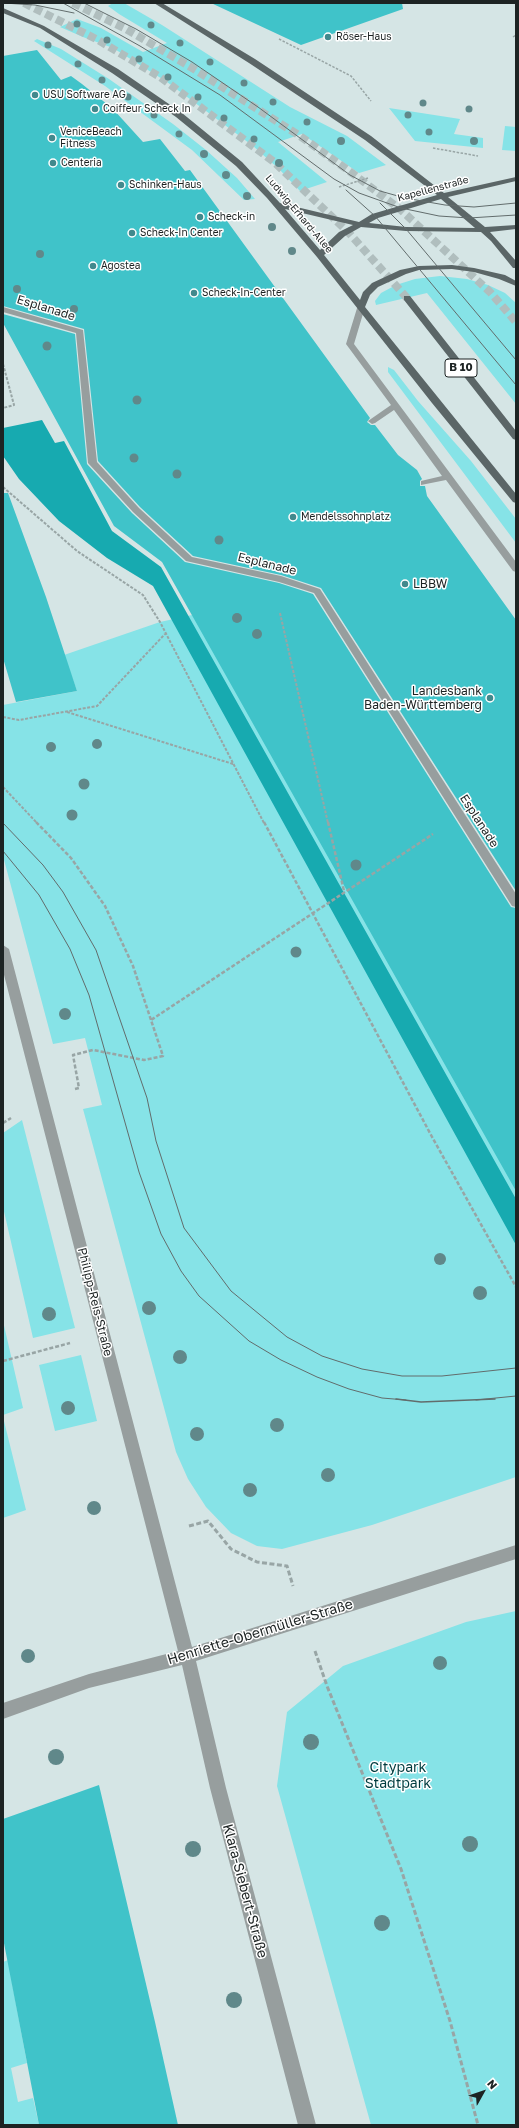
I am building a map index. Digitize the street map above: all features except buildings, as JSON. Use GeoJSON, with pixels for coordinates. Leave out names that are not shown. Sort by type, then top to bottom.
{"type":"FeatureCollection","features":[{"type":"Feature","properties":{"kind":"main road"},"geometry":{"type":"LineString","coordinates":[[3,5],[7,3]]}},
{"type":"Feature","properties":{"kind":"main road"},"geometry":{"type":"LineString","coordinates":[[157,3],[317,104],[407,167],[494,239],[516,266]]}},
{"type":"Feature","properties":{"kind":"main road","name":"Ludwig-Erhard-Allee"},"geometry":{"type":"LineString","coordinates":[[3,10],[42,27],[162,102],[230,156],[256,180],[320,255],[435,401],[516,500]]}},
{"type":"Feature","properties":{"kind":"main road","name":"Kapellenstraße"},"geometry":{"type":"LineString","coordinates":[[320,255],[342,234],[375,216],[443,196],[516,179]]}},
{"type":"Feature","properties":{"kind":"main road"},"geometry":{"type":"LineString","coordinates":[[278,205],[358,224],[406,229],[482,230],[516,227]]}},
{"type":"Feature","properties":{"kind":"main road"},"geometry":{"type":"LineString","coordinates":[[361,307],[366,294],[375,285],[403,272],[419,268],[452,267],[474,270],[502,277],[516,284]]}},
{"type":"Feature","properties":{"kind":"main road","name":"B 10"},"geometry":{"type":"LineString","coordinates":[[406,298],[516,437]]}},
{"type":"Feature","properties":{"kind":"street"},"geometry":{"type":"LineString","coordinates":[[361,307],[350,344],[516,569]]}},
{"type":"Feature","properties":{"kind":"street","name":"Esplanade"},"geometry":{"type":"LineString","coordinates":[[3,309],[80,332],[93,462],[136,510],[189,560],[281,579],[317,591],[516,903]]}},
{"type":"Feature","properties":{"kind":"street"},"geometry":{"type":"LineString","coordinates":[[372,420],[395,406]]}},
{"type":"Feature","properties":{"kind":"street"},"geometry":{"type":"LineString","coordinates":[[424,483],[448,477]]}},
{"type":"Feature","properties":{"kind":"street","name":"Philipp-Reis-Straße"},"geometry":{"type":"LineString","coordinates":[[3,949],[154,1534],[187,1656]]}},
{"type":"Feature","properties":{"kind":"street","name":"Henriette-Obermüller-Straße"},"geometry":{"type":"LineString","coordinates":[[3,1711],[89,1681],[187,1656],[305,1620],[516,1552]]}},
{"type":"Feature","properties":{"kind":"street","name":"Klara-Siebert-Straße"},"geometry":{"type":"LineString","coordinates":[[187,1656],[218,1788],[307,2125]]}},
{"type":"Feature","properties":{"kind":"path"},"geometry":{"type":"LineString","coordinates":[[432,148],[482,156],[470,158]]}},
{"type":"Feature","properties":{"kind":"path"},"geometry":{"type":"LineString","coordinates":[[334,188],[407,167]]}},
{"type":"Feature","properties":{"kind":"path"},"geometry":{"type":"LineString","coordinates":[[3,364],[14,405],[3,408]]}},
{"type":"Feature","properties":{"kind":"path"},"geometry":{"type":"LineString","coordinates":[[3,487],[77,551],[143,595],[160,622],[311,913],[431,1135],[516,1287]]}},
{"type":"Feature","properties":{"kind":"path"},"geometry":{"type":"LineString","coordinates":[[280,612],[344,891]]}},
{"type":"Feature","properties":{"kind":"path"},"geometry":{"type":"LineString","coordinates":[[3,717],[19,720],[97,706],[165,634]]}},
{"type":"Feature","properties":{"kind":"path"},"geometry":{"type":"LineString","coordinates":[[67,712],[233,764]]}},
{"type":"Feature","properties":{"kind":"path"},"geometry":{"type":"LineString","coordinates":[[3,787],[71,858],[101,901],[119,933],[133,966],[163,1056],[144,1060],[93,1050]]}},
{"type":"Feature","properties":{"kind":"path"},"geometry":{"type":"LineString","coordinates":[[151,1020],[325,903],[427,838]]}},
{"type":"Feature","properties":{"kind":"path"},"geometry":{"type":"LineString","coordinates":[[3,1361],[103,1333]]}},
{"type":"Feature","properties":{"kind":"path"},"geometry":{"type":"LineString","coordinates":[[154,1534],[208,1521],[231,1549],[257,1562],[287,1566],[327,1686],[401,1869],[450,2021],[478,2125]]}},
{"type":"Feature","properties":{"kind":"green space"},"geometry":{"type":"Polygon","coordinates":[[[113,3],[124,3],[162,25],[290,107],[347,136],[386,165],[359,173],[302,134],[278,142],[327,182],[300,191],[279,169],[253,146],[167,82],[113,48],[60,27],[77,19],[101,28],[143,52],[167,43],[108,6],[113,3]]]}},
{"type":"Feature","properties":{"kind":"green space"},"geometry":{"type":"Polygon","coordinates":[[[37,39],[61,49],[109,79],[173,124],[206,150],[237,178],[255,199],[244,200],[192,150],[105,86],[34,41],[37,39]]]}},
{"type":"Feature","properties":{"kind":"green space"},"geometry":{"type":"Polygon","coordinates":[[[389,108],[460,119],[454,134],[483,138],[483,148],[415,141],[389,108]]]}},
{"type":"Feature","properties":{"kind":"green space"},"geometry":{"type":"Polygon","coordinates":[[[505,126],[516,127],[516,151],[502,150],[505,126]]]}},
{"type":"Feature","properties":{"kind":"green space"},"geometry":{"type":"Polygon","coordinates":[[[440,276],[467,279],[488,285],[505,293],[516,303],[516,404],[427,293],[376,305],[375,301],[381,293],[396,285],[415,279],[440,276]]]}},
{"type":"Feature","properties":{"kind":"green space"},"geometry":{"type":"Polygon","coordinates":[[[388,367],[394,370],[418,401],[471,461],[516,519],[516,543],[388,372],[388,367]]]}},
{"type":"Feature","properties":{"kind":"green space"},"geometry":{"type":"Polygon","coordinates":[[[192,615],[516,984],[516,1477],[372,1525],[282,1549],[257,1546],[231,1533],[206,1507],[188,1479],[176,1452],[83,1109],[102,1105],[85,1038],[53,1044],[3,856],[3,705],[77,691],[64,655],[160,622],[192,615]]]}},
{"type":"Feature","properties":{"kind":"green space"},"geometry":{"type":"Polygon","coordinates":[[[22,1120],[75,1328],[33,1338],[3,1207],[3,1133],[22,1120]]]}},
{"type":"Feature","properties":{"kind":"green space"},"geometry":{"type":"Polygon","coordinates":[[[3,1321],[23,1408],[3,1415],[3,1321]]]}},
{"type":"Feature","properties":{"kind":"green space"},"geometry":{"type":"Polygon","coordinates":[[[81,1355],[97,1421],[55,1431],[39,1365],[81,1355]]]}},
{"type":"Feature","properties":{"kind":"green space"},"geometry":{"type":"Polygon","coordinates":[[[3,1417],[26,1510],[3,1518],[3,1417]]]}},
{"type":"Feature","properties":{"kind":"green space","name":"Citypark Stadtpark"},"geometry":{"type":"Polygon","coordinates":[[[516,1611],[516,2125],[371,2125],[277,1786],[287,1712],[343,1666],[466,1622],[516,1611]]]}},
{"type":"Feature","properties":{"kind":"green space"},"geometry":{"type":"Polygon","coordinates":[[[19,1956],[12,1983],[27,2063],[11,2068],[18,2102],[33,2098],[39,2125],[3,2125],[3,1962],[19,1956]]]}},
{"type":"Feature","properties":{"kind":"shaded area"},"geometry":{"type":"Polygon","coordinates":[[[42,420],[55,443],[64,441],[112,531],[161,567],[516,1199],[516,1245],[153,586],[107,558],[59,521],[19,479],[3,456],[3,428],[42,420]]]}},
{"type":"Feature","properties":{"kind":"tunnel"},"geometry":{"type":"LineString","coordinates":[[24,3],[98,40],[160,77],[274,162],[349,233],[407,298]]}},
{"type":"Feature","properties":{"kind":"tunnel"},"geometry":{"type":"LineString","coordinates":[[73,3],[126,29],[189,66],[300,136],[352,173],[401,210],[490,292],[516,322]]}},
{"type":"Feature","properties":{"kind":"tram line"},"geometry":{"type":"LineString","coordinates":[[3,3],[35,5],[74,13]]}},
{"type":"Feature","properties":{"kind":"tram line"},"geometry":{"type":"LineString","coordinates":[[63,3],[140,46],[220,95],[334,179],[359,193],[401,208],[439,216],[469,218],[516,215]]}},
{"type":"Feature","properties":{"kind":"tram line"},"geometry":{"type":"LineString","coordinates":[[84,3],[136,29],[192,62],[258,107],[350,175],[380,191],[405,198],[445,205],[474,207],[516,203]]}},
{"type":"Feature","properties":{"kind":"tram line"},"geometry":{"type":"LineString","coordinates":[[346,190],[375,216],[516,385]]}},
{"type":"Feature","properties":{"kind":"tram line"},"geometry":{"type":"LineString","coordinates":[[380,203],[406,229],[516,360]]}},
{"type":"Feature","properties":{"kind":"tram line"},"geometry":{"type":"LineString","coordinates":[[3,823],[43,865],[63,892],[96,950],[147,1098],[156,1141],[184,1228],[231,1291],[287,1337],[322,1356],[362,1369],[402,1376],[442,1376],[516,1368]]}},
{"type":"Feature","properties":{"kind":"tram line"},"geometry":{"type":"LineString","coordinates":[[3,851],[39,895],[70,949],[89,995],[139,1172],[161,1234],[181,1271],[199,1296],[249,1341],[281,1360],[317,1377],[349,1389],[382,1398],[401,1400]]}},
{"type":"Feature","properties":{"kind":"tram line"},"geometry":{"type":"LineString","coordinates":[[480,1400],[516,1396]]}},
{"type":"Feature","properties":{"kind":"tram line"},"geometry":{"type":"LineString","coordinates":[[396,1399],[401,1400]]}},
{"type":"Feature","properties":{"kind":"tram line"},"geometry":{"type":"LineString","coordinates":[[480,1400],[495,1399]]}},
{"type":"Feature","properties":{"kind":"tram line"},"geometry":{"type":"LineString","coordinates":[[401,1400],[406,1400]]}},
{"type":"Feature","properties":{"kind":"tram line"},"geometry":{"type":"LineString","coordinates":[[401,1400],[421,1402],[480,1400]]}},
{"type":"Feature","properties":{"kind":"place","name":"Röser-Haus"},"geometry":{"type":"Point","coordinates":[328,37]}},
{"type":"Feature","properties":{"kind":"place","name":"USU Software AG"},"geometry":{"type":"Point","coordinates":[35,95]}},
{"type":"Feature","properties":{"kind":"place","name":"Coiffeur Scheck In"},"geometry":{"type":"Point","coordinates":[95,109]}},
{"type":"Feature","properties":{"kind":"place","name":"VeniceBeach Fitness"},"geometry":{"type":"Point","coordinates":[52,138]}},
{"type":"Feature","properties":{"kind":"place","name":"Centeria"},"geometry":{"type":"Point","coordinates":[53,163]}},
{"type":"Feature","properties":{"kind":"place","name":"Schinken-Haus"},"geometry":{"type":"Point","coordinates":[121,185]}},
{"type":"Feature","properties":{"kind":"place","name":"Scheck-in"},"geometry":{"type":"Point","coordinates":[200,217]}},
{"type":"Feature","properties":{"kind":"place","name":"Scheck-In Center"},"geometry":{"type":"Point","coordinates":[132,233]}},
{"type":"Feature","properties":{"kind":"place","name":"Agostea"},"geometry":{"type":"Point","coordinates":[93,266]}},
{"type":"Feature","properties":{"kind":"place","name":"Scheck-In-Center"},"geometry":{"type":"Point","coordinates":[194,293]}},
{"type":"Feature","properties":{"kind":"place","name":"Mendelssohnplatz"},"geometry":{"type":"Point","coordinates":[293,517]}},
{"type":"Feature","properties":{"kind":"place","name":"LBBW"},"geometry":{"type":"Point","coordinates":[405,584]}},
{"type":"Feature","properties":{"kind":"place","name":"Landesbank Baden-Württemberg"},"geometry":{"type":"Point","coordinates":[490,698]}}]}
